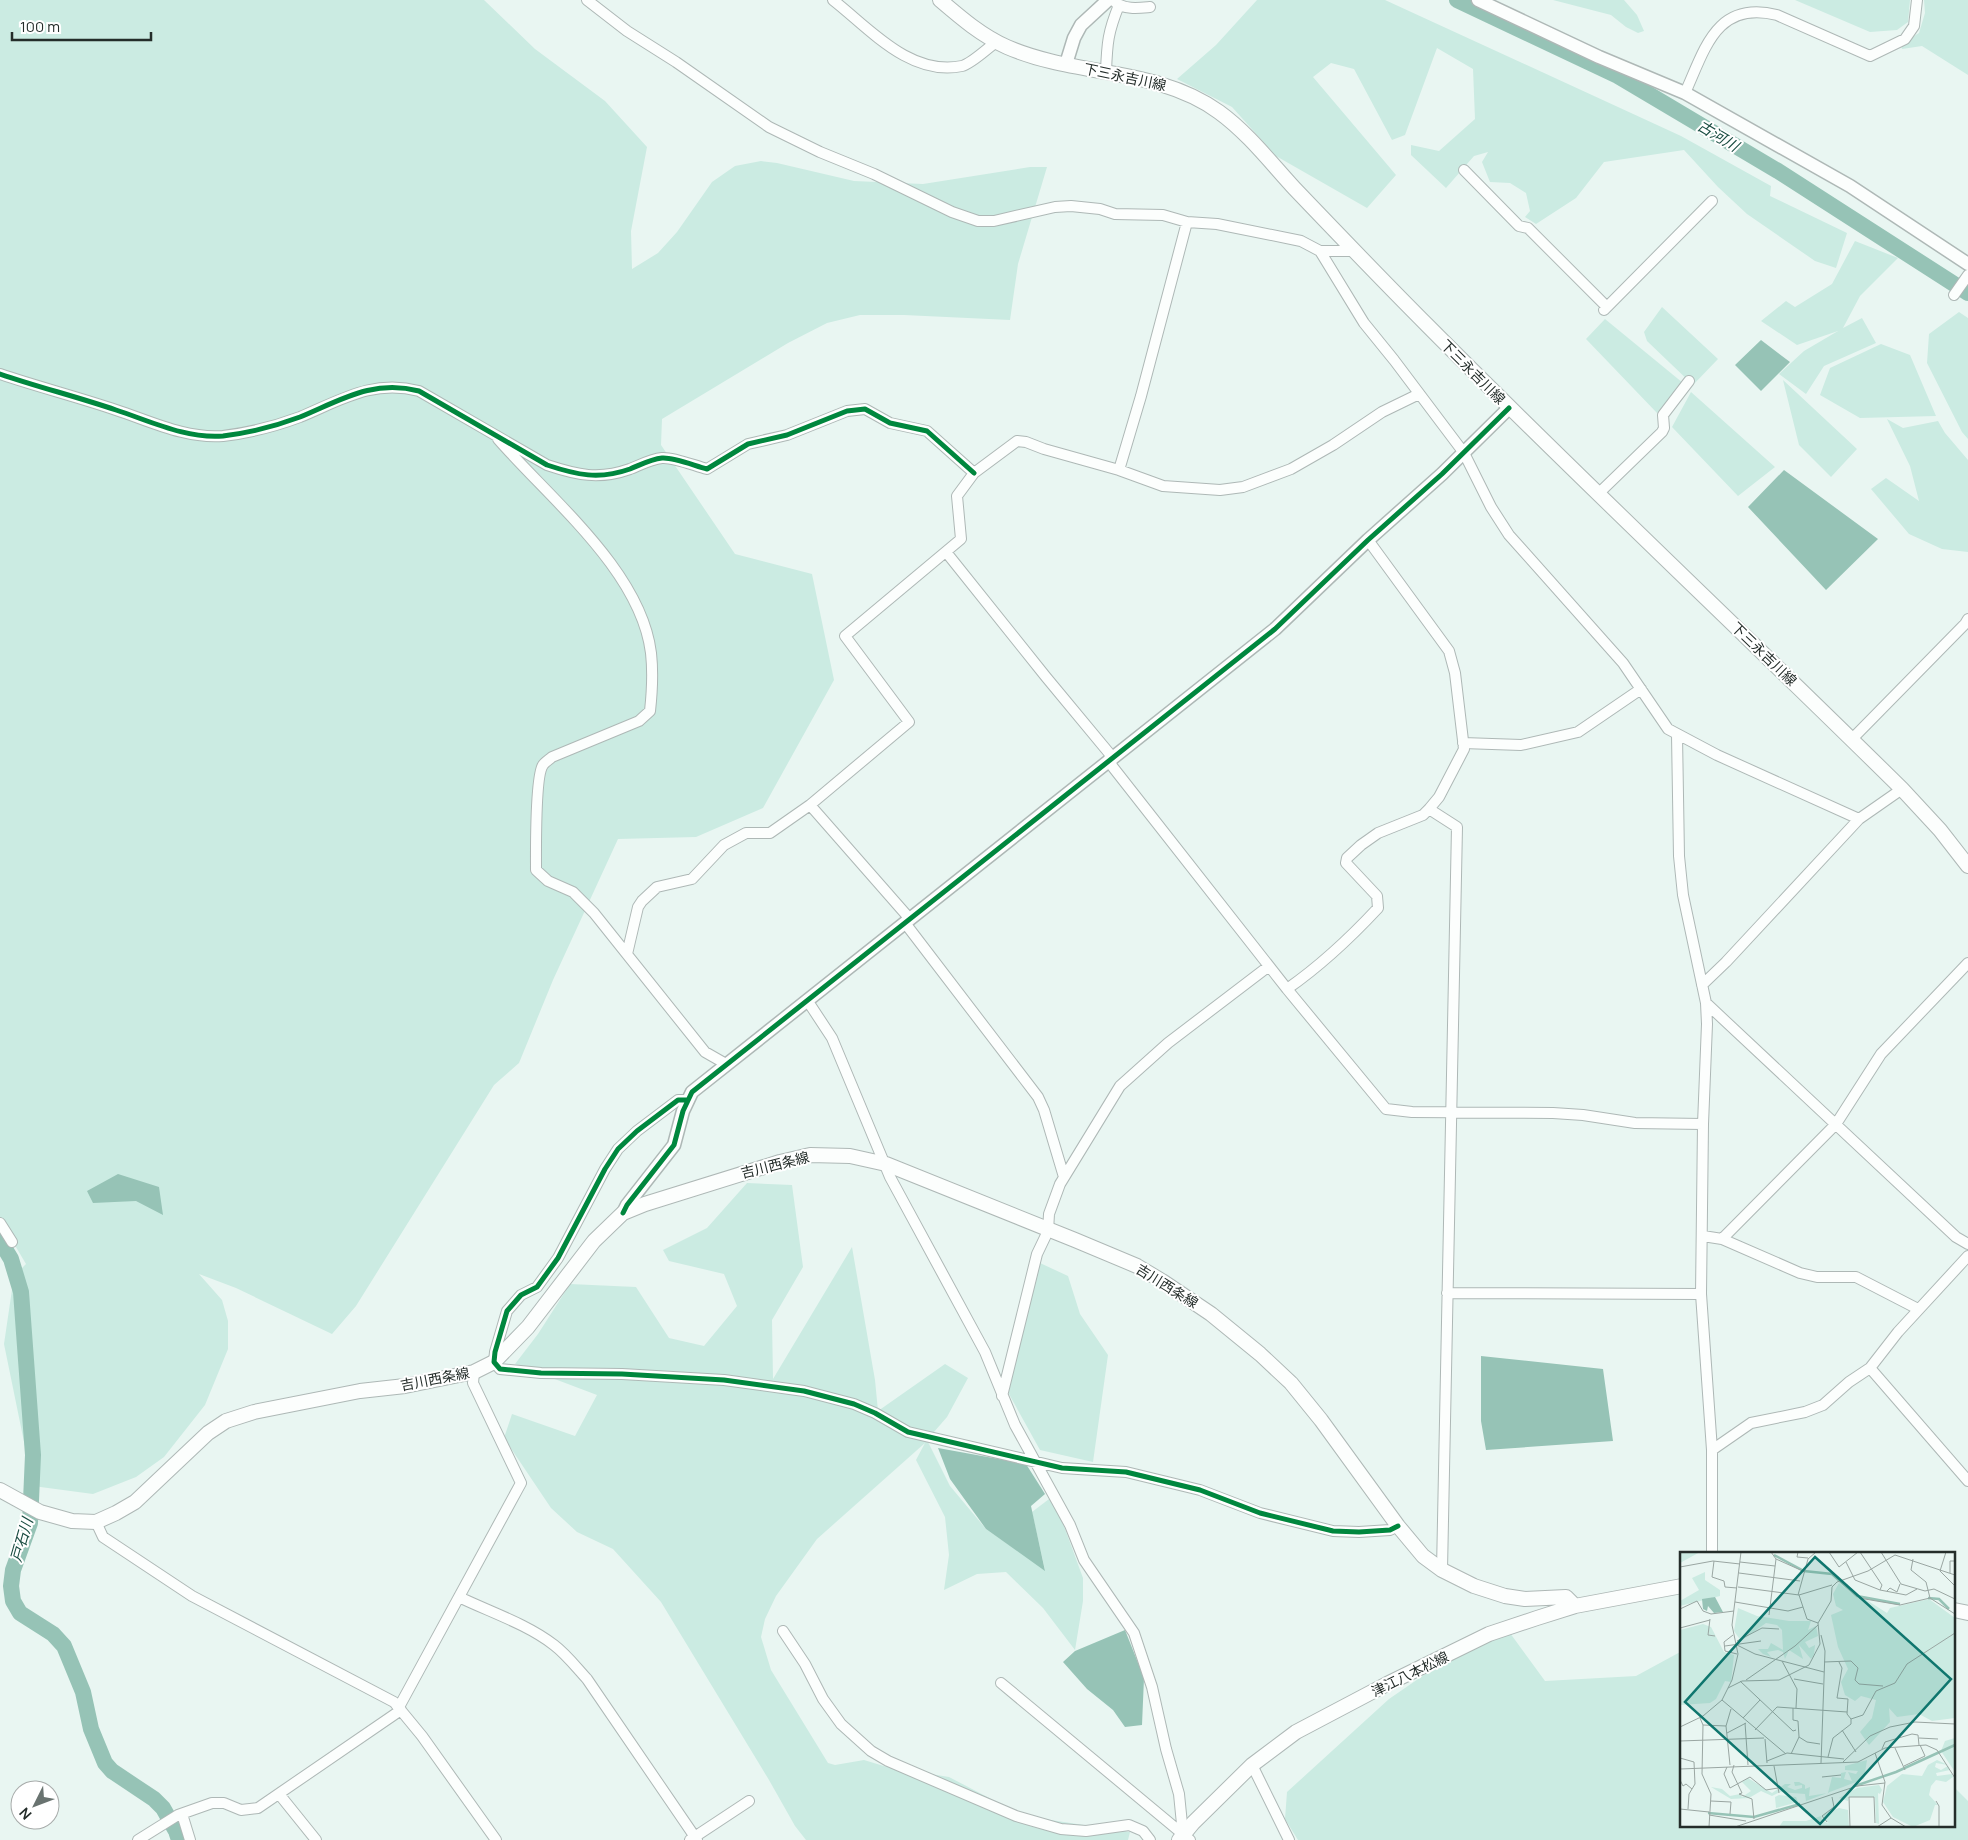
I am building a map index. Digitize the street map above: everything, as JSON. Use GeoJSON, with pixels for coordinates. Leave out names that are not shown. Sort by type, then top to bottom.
{"type":"FeatureCollection","features":[{"type":"Feature","properties":{"kind":"main road","name":"下三永吉川線"},"geometry":{"type":"LineString","coordinates":[[940,0],[967,24],[1009,48],[1066,64],[1162,83],[1191,94],[1220,113],[1244,133],[1353,251],[1509,408],[1902,789],[1940,830],[1968,866]]}},
{"type":"Feature","properties":{"kind":"main road","name":"吉川西条線"},"geometry":{"type":"LineString","coordinates":[[0,1490],[40,1512],[72,1521],[96,1522],[116,1514],[135,1502],[208,1433],[226,1421],[254,1412],[474,1372],[494,1362],[528,1327],[594,1241],[623,1213],[654,1201],[780,1162],[810,1155],[850,1156],[886,1164],[1137,1266],[1162,1281],[1211,1314],[1260,1354],[1290,1383],[1321,1420],[1398,1526],[1423,1556],[1442,1570],[1474,1586],[1505,1596],[1525,1599],[1566,1597],[1575,1606]]}},
{"type":"Feature","properties":{"kind":"main road","name":"津江八本松線"},"geometry":{"type":"LineString","coordinates":[[1184,1838],[1252,1765],[1296,1732],[1387,1684],[1489,1634],[1575,1606],[1680,1586]]}},
{"type":"Feature","properties":{"kind":"street"},"geometry":{"type":"LineString","coordinates":[[587,0],[627,31],[682,66],[770,127],[952,212],[978,221],[994,221],[1055,207],[1071,206],[1100,209],[1115,214],[1164,215],[1187,222],[1217,224],[1301,241],[1320,250],[1353,251]]}},
{"type":"Feature","properties":{"kind":"street"},"geometry":{"type":"LineString","coordinates":[[833,0],[865,28],[900,53],[921,64],[938,67],[964,66],[996,42]]}},
{"type":"Feature","properties":{"kind":"street"},"geometry":{"type":"LineString","coordinates":[[1478,0],[1685,93],[1850,186],[1968,264]]}},
{"type":"Feature","properties":{"kind":"street"},"geometry":{"type":"LineString","coordinates":[[1685,93],[1710,40],[1720,24],[1733,14],[1762,10],[1870,56],[1905,39],[1914,26],[1917,0]]}},
{"type":"Feature","properties":{"kind":"street"},"geometry":{"type":"LineString","coordinates":[[1113,2],[1134,9],[1150,7]]}},
{"type":"Feature","properties":{"kind":"street"},"geometry":{"type":"LineString","coordinates":[[1066,64],[1074,38],[1081,25],[1113,2]]}},
{"type":"Feature","properties":{"kind":"street"},"geometry":{"type":"LineString","coordinates":[[1106,72],[1107,41],[1113,2]]}},
{"type":"Feature","properties":{"kind":"street"},"geometry":{"type":"LineString","coordinates":[[1464,170],[1519,226],[1528,228],[1606,309],[1712,201]]}},
{"type":"Feature","properties":{"kind":"street"},"geometry":{"type":"LineString","coordinates":[[1119,470],[1141,396],[1187,222]]}},
{"type":"Feature","properties":{"kind":"street"},"geometry":{"type":"LineString","coordinates":[[1320,250],[1364,323],[1464,452],[1491,508],[1509,535],[1622,663],[1668,729],[1677,735],[1859,819]]}},
{"type":"Feature","properties":{"kind":"street"},"geometry":{"type":"LineString","coordinates":[[1954,295],[1968,275]]}},
{"type":"Feature","properties":{"kind":"street"},"geometry":{"type":"LineString","coordinates":[[0,374],[116,409],[184,433],[208,436],[222,436],[275,425],[300,417],[361,391],[379,387],[408,388],[419,391],[547,464],[570,473],[599,476],[615,474],[648,461],[664,458],[707,469],[748,444],[787,435],[847,411],[864,409],[890,423],[927,431],[974,473]]}},
{"type":"Feature","properties":{"kind":"street"},"geometry":{"type":"LineString","coordinates":[[1598,494],[1662,432],[1664,428],[1664,415],[1689,382]]}},
{"type":"Feature","properties":{"kind":"street"},"geometry":{"type":"LineString","coordinates":[[627,954],[638,907],[657,888],[692,880],[724,845],[746,833],[770,833],[810,804],[909,722],[845,636],[961,539],[957,496],[974,473],[1017,441],[1119,470],[1163,486],[1220,490],[1243,487],[1290,469],[1333,445],[1382,412],[1419,394]]}},
{"type":"Feature","properties":{"kind":"street"},"geometry":{"type":"LineString","coordinates":[[623,1213],[626,1205],[674,1145],[687,1100],[692,1092],[1275,629],[1368,540],[1442,474],[1509,408]]}},
{"type":"Feature","properties":{"kind":"street"},"geometry":{"type":"LineString","coordinates":[[493,432],[586,533],[621,578],[634,600],[647,634],[651,654],[650,711],[639,721],[552,757],[543,765],[535,848],[536,870],[548,880],[573,892],[594,913],[705,1052],[726,1064]]}},
{"type":"Feature","properties":{"kind":"street"},"geometry":{"type":"LineString","coordinates":[[1287,988],[1302,978],[1378,908],[1377,896],[1346,863],[1347,858],[1378,833],[1423,815],[1439,797],[1464,749],[1455,673],[1449,651],[1368,540]]}},
{"type":"Feature","properties":{"kind":"street"},"geometry":{"type":"LineString","coordinates":[[946,552],[1046,678],[1109,753],[1112,766],[1269,966],[1386,1109],[1412,1112],[1553,1113],[1583,1115],[1635,1123],[1703,1124]]}},
{"type":"Feature","properties":{"kind":"street"},"geometry":{"type":"LineString","coordinates":[[1852,739],[1965,624],[1968,618]]}},
{"type":"Feature","properties":{"kind":"street"},"geometry":{"type":"LineString","coordinates":[[1464,743],[1520,746],[1578,732],[1641,689]]}},
{"type":"Feature","properties":{"kind":"street"},"geometry":{"type":"LineString","coordinates":[[1677,735],[1679,856],[1683,895],[1706,1003],[1707,1024],[1703,1124],[1701,1294],[1712,1450],[1712,1552]]}},
{"type":"Feature","properties":{"kind":"street"},"geometry":{"type":"LineString","coordinates":[[1702,985],[1726,962],[1859,819],[1902,789]]}},
{"type":"Feature","properties":{"kind":"street"},"geometry":{"type":"LineString","coordinates":[[810,804],[908,921],[1038,1097],[1044,1110],[1064,1177]]}},
{"type":"Feature","properties":{"kind":"street"},"geometry":{"type":"LineString","coordinates":[[1429,809],[1457,827],[1442,1570]]}},
{"type":"Feature","properties":{"kind":"street"},"geometry":{"type":"LineString","coordinates":[[1722,1239],[1836,1124],[1880,1054],[1968,963]]}},
{"type":"Feature","properties":{"kind":"street"},"geometry":{"type":"LineString","coordinates":[[1002,1396],[1037,1254],[1048,1230],[1049,1214],[1064,1177],[1120,1086],[1168,1043],[1269,966]]}},
{"type":"Feature","properties":{"kind":"street"},"geometry":{"type":"LineString","coordinates":[[807,1000],[832,1038],[890,1177],[985,1352],[1002,1396],[1033,1460],[1070,1525],[1084,1560],[1134,1634],[1152,1687],[1166,1749],[1179,1794],[1184,1838]]}},
{"type":"Feature","properties":{"kind":"street"},"geometry":{"type":"LineString","coordinates":[[1706,1003],[1956,1237],[1968,1244]]}},
{"type":"Feature","properties":{"kind":"street"},"geometry":{"type":"LineString","coordinates":[[687,1100],[678,1100],[637,1131],[618,1149],[605,1169],[558,1258],[537,1287],[521,1295],[507,1311],[495,1352],[494,1362],[500,1369],[541,1373],[622,1374],[724,1380],[804,1390],[854,1404],[875,1413],[908,1432],[1062,1468],[1126,1472],[1200,1490],[1260,1513],[1333,1531],[1390,1530],[1398,1526]]}},
{"type":"Feature","properties":{"kind":"street"},"geometry":{"type":"LineString","coordinates":[[0,1223],[12,1242]]}},
{"type":"Feature","properties":{"kind":"street"},"geometry":{"type":"LineString","coordinates":[[1703,1236],[1722,1239],[1800,1273],[1817,1277],[1856,1278],[1918,1309]]}},
{"type":"Feature","properties":{"kind":"street"},"geometry":{"type":"LineString","coordinates":[[1712,1450],[1751,1423],[1805,1412],[1823,1405],[1849,1382],[1870,1368],[1918,1309],[1968,1256]]}},
{"type":"Feature","properties":{"kind":"street"},"geometry":{"type":"LineString","coordinates":[[1447,1292],[1701,1294]]}},
{"type":"Feature","properties":{"kind":"street"},"geometry":{"type":"LineString","coordinates":[[1870,1368],[1968,1481]]}},
{"type":"Feature","properties":{"kind":"street"},"geometry":{"type":"LineString","coordinates":[[138,1840],[180,1814],[212,1803],[224,1804],[241,1810],[258,1808],[400,1709],[521,1483],[473,1383],[474,1372]]}},
{"type":"Feature","properties":{"kind":"street"},"geometry":{"type":"LineString","coordinates":[[96,1522],[103,1537],[192,1596],[394,1702],[422,1736],[496,1840]]}},
{"type":"Feature","properties":{"kind":"street"},"geometry":{"type":"LineString","coordinates":[[459,1597],[553,1644],[567,1657],[586,1679],[694,1839],[749,1801]]}},
{"type":"Feature","properties":{"kind":"street"},"geometry":{"type":"LineString","coordinates":[[783,1630],[805,1664],[823,1699],[841,1724],[871,1751],[888,1761],[1016,1816],[1061,1829],[1086,1831],[1129,1824],[1143,1830],[1150,1840]]}},
{"type":"Feature","properties":{"kind":"street"},"geometry":{"type":"LineString","coordinates":[[1001,1683],[1184,1838]]}},
{"type":"Feature","properties":{"kind":"street"},"geometry":{"type":"LineString","coordinates":[[1252,1765],[1288,1840]]}},
{"type":"Feature","properties":{"kind":"street"},"geometry":{"type":"LineString","coordinates":[[279,1794],[316,1840]]}},
{"type":"Feature","properties":{"kind":"street"},"geometry":{"type":"LineString","coordinates":[[180,1814],[190,1840]]}},
{"type":"Feature","properties":{"kind":"shaded area"},"geometry":{"type":"Polygon","coordinates":[[[0,0],[484,0],[535,49],[605,101],[647,147],[631,231],[632,269],[658,253],[677,232],[712,182],[735,166],[761,161],[854,181],[923,184],[1030,167],[1047,167],[1018,264],[1010,320],[860,315],[827,323],[788,343],[662,419],[661,445],[735,554],[812,574],[834,680],[763,808],[696,837],[618,839],[553,980],[519,1063],[494,1085],[356,1306],[332,1334],[236,1288],[199,1274],[222,1300],[228,1321],[228,1349],[205,1405],[164,1457],[136,1477],[93,1494],[33,1486],[4,1344],[14,1276],[26,1264],[0,1220],[0,0]]]}},
{"type":"Feature","properties":{"kind":"shaded area"},"geometry":{"type":"Polygon","coordinates":[[[1257,0],[1385,0],[1681,136],[1771,186],[1770,196],[1847,233],[1836,268],[1815,261],[1747,214],[1718,187],[1684,150],[1604,162],[1576,198],[1536,224],[1525,217],[1530,211],[1526,193],[1510,183],[1490,182],[1482,162],[1488,152],[1474,156],[1446,188],[1411,155],[1411,145],[1439,151],[1475,119],[1473,69],[1437,48],[1405,135],[1392,140],[1354,69],[1331,63],[1313,77],[1396,175],[1367,208],[1276,156],[1232,107],[1177,79],[1216,45],[1257,0]]]}},
{"type":"Feature","properties":{"kind":"shaded area"},"geometry":{"type":"Polygon","coordinates":[[[1553,0],[1624,0],[1637,15],[1644,31],[1638,33],[1626,27],[1611,15],[1553,0]]]}},
{"type":"Feature","properties":{"kind":"shaded area"},"geometry":{"type":"Polygon","coordinates":[[[1795,0],[1910,0],[1908,22],[1897,30],[1870,32],[1795,0]]]}},
{"type":"Feature","properties":{"kind":"shaded area"},"geometry":{"type":"Polygon","coordinates":[[[1924,0],[1968,0],[1968,75],[1922,46],[1902,49],[1901,44],[1919,33],[1925,13],[1924,0]]]}},
{"type":"Feature","properties":{"kind":"shaded area"},"geometry":{"type":"Polygon","coordinates":[[[1855,241],[1898,258],[1860,296],[1843,328],[1862,318],[1876,343],[1824,366],[1806,394],[1779,374],[1804,351],[1838,331],[1797,345],[1761,321],[1786,301],[1795,307],[1832,284],[1855,241]]]}},
{"type":"Feature","properties":{"kind":"shaded area"},"geometry":{"type":"Polygon","coordinates":[[[1662,307],[1718,359],[1693,385],[1647,341],[1644,332],[1662,307]]]}},
{"type":"Feature","properties":{"kind":"shaded area"},"geometry":{"type":"Polygon","coordinates":[[[1959,312],[1968,318],[1968,439],[1962,432],[1927,363],[1929,334],[1959,312]]]}},
{"type":"Feature","properties":{"kind":"shaded area"},"geometry":{"type":"Polygon","coordinates":[[[1605,319],[1683,383],[1657,413],[1586,339],[1605,319]]]}},
{"type":"Feature","properties":{"kind":"shaded area"},"geometry":{"type":"Polygon","coordinates":[[[1761,340],[1790,362],[1761,391],[1735,365],[1761,340]]]}},
{"type":"Feature","properties":{"kind":"shaded area"},"geometry":{"type":"Polygon","coordinates":[[[1881,344],[1910,355],[1936,416],[1860,418],[1820,395],[1830,368],[1881,344]]]}},
{"type":"Feature","properties":{"kind":"shaded area"},"geometry":{"type":"Polygon","coordinates":[[[1783,380],[1857,449],[1831,477],[1799,445],[1783,380]]]}},
{"type":"Feature","properties":{"kind":"shaded area"},"geometry":{"type":"Polygon","coordinates":[[[1691,392],[1775,467],[1738,496],[1672,427],[1691,392]]]}},
{"type":"Feature","properties":{"kind":"shaded area"},"geometry":{"type":"Polygon","coordinates":[[[1887,419],[1903,428],[1938,421],[1945,433],[1968,460],[1968,552],[1942,549],[1909,534],[1871,489],[1886,478],[1919,501],[1910,466],[1887,419]]]}},
{"type":"Feature","properties":{"kind":"shaded area"},"geometry":{"type":"Polygon","coordinates":[[[1784,470],[1878,539],[1826,590],[1748,507],[1784,470]]]}},
{"type":"Feature","properties":{"kind":"shaded area"},"geometry":{"type":"Polygon","coordinates":[[[118,1174],[159,1187],[163,1215],[136,1201],[93,1203],[87,1191],[118,1174]]]}},
{"type":"Feature","properties":{"kind":"shaded area"},"geometry":{"type":"Polygon","coordinates":[[[747,1183],[792,1185],[803,1267],[772,1320],[773,1379],[852,1247],[875,1380],[878,1411],[945,1364],[968,1378],[947,1417],[927,1440],[950,1486],[986,1529],[1045,1570],[1032,1512],[1053,1496],[1083,1578],[1083,1601],[1075,1650],[1043,1608],[1006,1572],[977,1574],[944,1590],[949,1555],[945,1517],[916,1460],[925,1443],[817,1539],[776,1596],[765,1619],[761,1637],[771,1670],[828,1763],[835,1765],[864,1760],[887,1767],[949,1777],[1024,1816],[1130,1832],[1128,1840],[806,1840],[795,1826],[661,1602],[613,1549],[577,1532],[551,1508],[504,1438],[512,1414],[575,1436],[597,1395],[515,1364],[538,1334],[570,1284],[636,1287],[669,1338],[704,1346],[737,1306],[724,1274],[669,1261],[663,1250],[707,1228],[747,1183]]]}},
{"type":"Feature","properties":{"kind":"shaded area"},"geometry":{"type":"Polygon","coordinates":[[[1040,1263],[1068,1276],[1080,1314],[1108,1355],[1093,1462],[1040,1450],[1004,1385],[1040,1263]]]}},
{"type":"Feature","properties":{"kind":"shaded area"},"geometry":{"type":"Polygon","coordinates":[[[1481,1356],[1603,1369],[1613,1441],[1486,1450],[1481,1421],[1481,1356]]]}},
{"type":"Feature","properties":{"kind":"shaded area"},"geometry":{"type":"Polygon","coordinates":[[[938,1448],[1026,1464],[1045,1494],[1031,1506],[1045,1571],[986,1529],[950,1479],[938,1448]]]}},
{"type":"Feature","properties":{"kind":"shaded area"},"geometry":{"type":"Polygon","coordinates":[[[1125,1630],[1144,1678],[1142,1725],[1125,1727],[1113,1710],[1087,1689],[1063,1662],[1075,1651],[1125,1630]]]}},
{"type":"Feature","properties":{"kind":"shaded area"},"geometry":{"type":"Polygon","coordinates":[[[1510,1633],[1545,1681],[1636,1676],[1680,1652],[1680,1828],[1956,1828],[1956,1789],[1968,1801],[1968,1840],[1298,1840],[1285,1819],[1287,1792],[1389,1699],[1456,1653],[1510,1633]]]}},
{"type":"Feature","properties":{"kind":"waterway","name":"古河川"},"geometry":{"type":"LineString","coordinates":[[1457,0],[1618,76],[1778,171],[1968,293]]}},
{"type":"Feature","properties":{"kind":"waterway","name":"戸石川"},"geometry":{"type":"LineString","coordinates":[[0,1241],[11,1259],[21,1292],[33,1455],[30,1523],[13,1570],[11,1586],[13,1601],[20,1613],[53,1634],[64,1646],[83,1692],[91,1729],[105,1763],[112,1771],[154,1799],[163,1808],[179,1840]]}},
{"type":"Feature","properties":{"kind":"cycle path"},"geometry":{"type":"LineString","coordinates":[[0,374],[102,405],[168,428],[195,435],[209,436],[233,435],[272,426],[372,389],[402,388],[419,391],[547,465],[588,475],[619,472],[662,458],[678,460],[707,469],[748,444],[787,435],[847,411],[865,409],[890,423],[927,431],[974,473]]}},
{"type":"Feature","properties":{"kind":"cycle path"},"geometry":{"type":"LineString","coordinates":[[623,1213],[627,1205],[674,1145],[683,1111],[692,1092],[1275,629],[1368,540],[1442,474],[1509,408]]}},
{"type":"Feature","properties":{"kind":"cycle path"},"geometry":{"type":"LineString","coordinates":[[687,1100],[678,1100],[637,1131],[618,1149],[605,1169],[558,1258],[537,1287],[521,1295],[507,1311],[495,1352],[494,1362],[500,1369],[541,1373],[622,1374],[724,1380],[804,1391],[854,1404],[875,1413],[908,1432],[1062,1468],[1126,1472],[1200,1490],[1260,1513],[1333,1531],[1390,1530],[1398,1526]]}}]}
